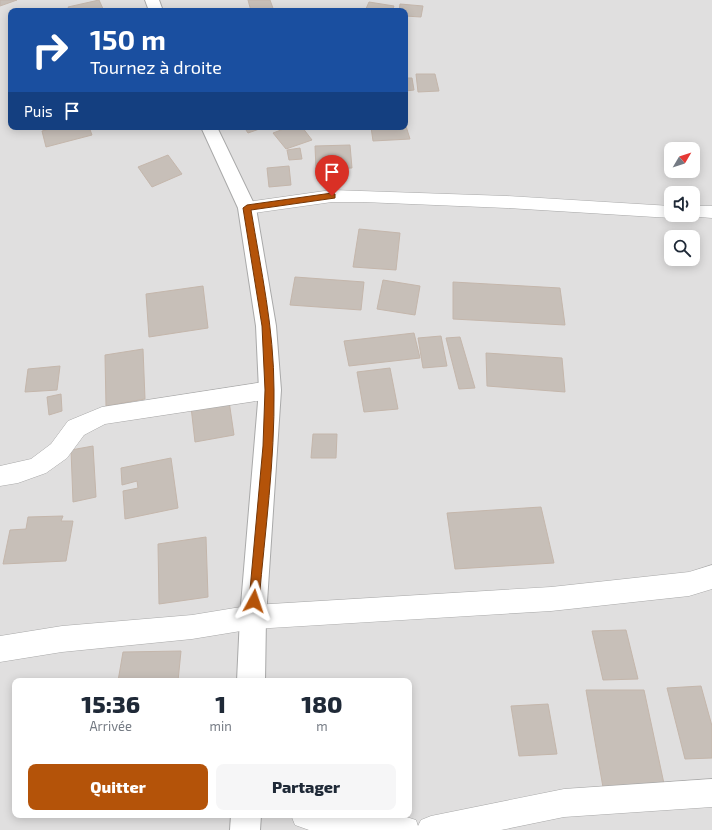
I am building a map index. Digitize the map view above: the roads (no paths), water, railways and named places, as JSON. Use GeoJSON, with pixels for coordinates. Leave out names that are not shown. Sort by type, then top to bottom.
{"type":"FeatureCollection","features":[{"type":"Feature","properties":{"kind":"street"},"geometry":{"type":"LineString","coordinates":[[210,130],[247,208],[266,326],[270,390],[267,446],[253,616],[251,678]]}},
{"type":"Feature","properties":{"kind":"street"},"geometry":{"type":"LineString","coordinates":[[247,208],[332,196],[363,196],[664,212]]}},
{"type":"Feature","properties":{"kind":"street"},"geometry":{"type":"LineString","coordinates":[[700,212],[712,212]]}},
{"type":"Feature","properties":{"kind":"street"},"geometry":{"type":"LineString","coordinates":[[0,476],[38,466],[59,451],[76,428],[102,416],[270,390]]}},
{"type":"Feature","properties":{"kind":"street"},"geometry":{"type":"LineString","coordinates":[[0,649],[62,639],[192,627],[253,616],[551,599],[690,584],[712,577]]}},
{"type":"Feature","properties":{"kind":"street"},"geometry":{"type":"LineString","coordinates":[[431,830],[564,803],[712,794]]}},
{"type":"Feature","properties":{"kind":"street"},"geometry":{"type":"LineString","coordinates":[[245,830],[246,818]]}},
{"type":"Feature","properties":{"kind":"street"},"geometry":{"type":"LineString","coordinates":[[320,818],[345,823],[406,830]]}}]}
